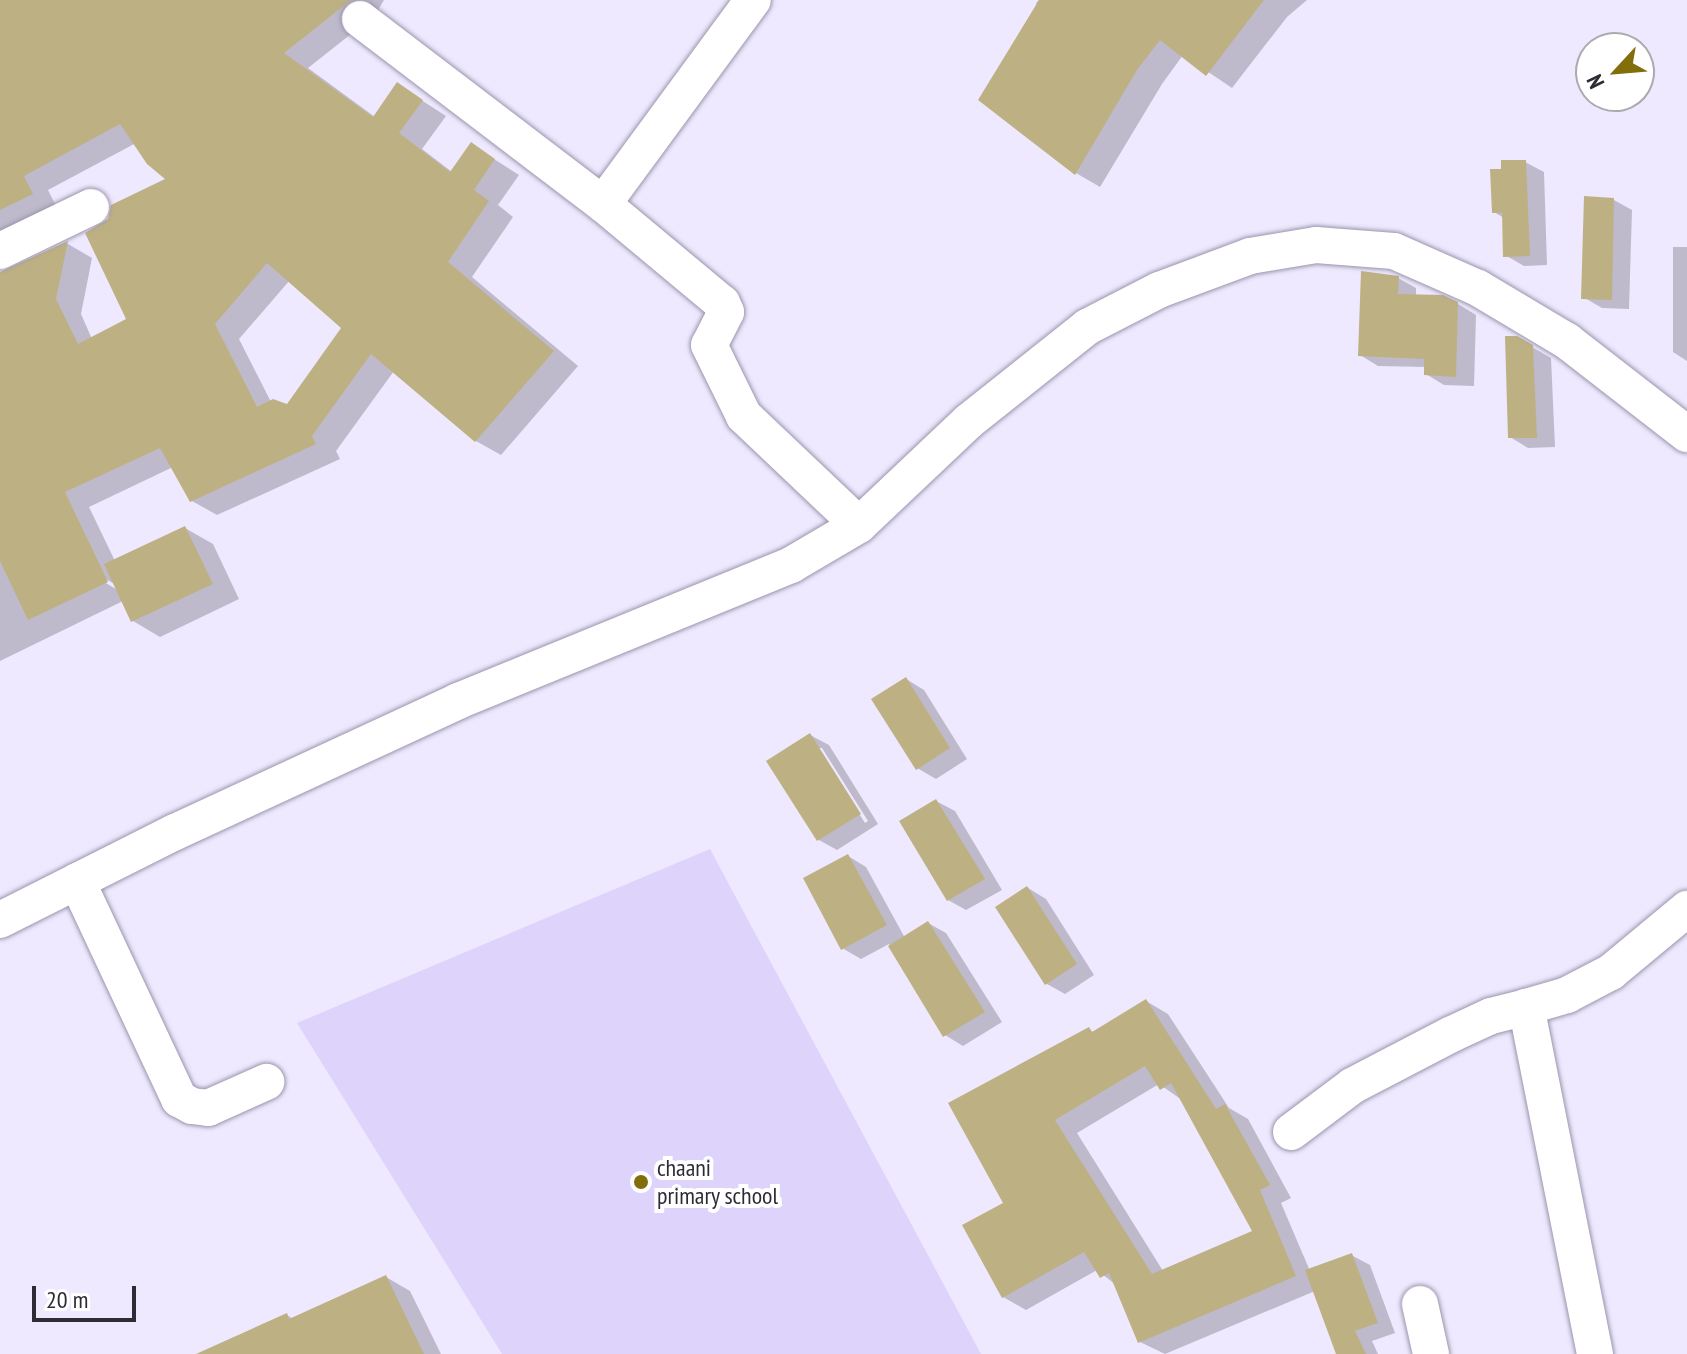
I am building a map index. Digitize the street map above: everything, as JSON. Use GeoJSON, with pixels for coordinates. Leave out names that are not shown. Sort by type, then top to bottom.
{"type":"FeatureCollection","features":[{"type":"Feature","properties":{"kind":"street"},"geometry":{"type":"LineString","coordinates":[[603,204],[753,0]]}},
{"type":"Feature","properties":{"kind":"street"},"geometry":{"type":"LineString","coordinates":[[360,19],[603,204],[722,303],[726,312],[710,348],[744,416],[859,525]]}},
{"type":"Feature","properties":{"kind":"street"},"geometry":{"type":"LineString","coordinates":[[0,251],[91,207]]}},
{"type":"Feature","properties":{"kind":"street"},"geometry":{"type":"LineString","coordinates":[[0,920],[458,701],[791,565],[859,525],[969,421],[1087,327],[1159,290],[1250,256],[1316,245],[1394,251],[1478,288],[1567,341],[1687,434]]}},
{"type":"Feature","properties":{"kind":"street"},"geometry":{"type":"LineString","coordinates":[[77,881],[179,1099],[192,1106],[208,1108],[266,1082]]}},
{"type":"Feature","properties":{"kind":"street"},"geometry":{"type":"LineString","coordinates":[[1291,1132],[1328,1102],[1375,1074],[1491,1016],[1567,995],[1611,972],[1687,909]]}},
{"type":"Feature","properties":{"kind":"street"},"geometry":{"type":"LineString","coordinates":[[1526,1007],[1595,1354]]}},
{"type":"Feature","properties":{"kind":"street"},"geometry":{"type":"LineString","coordinates":[[1420,1304],[1431,1354]]}},
{"type":"Feature","properties":{"kind":"shaded area","name":"chaani primary school"},"geometry":{"type":"Polygon","coordinates":[[[710,849],[981,1354],[502,1354],[297,1023],[710,849]]]}},
{"type":"Feature","properties":{"kind":"building"},"geometry":{"type":"Polygon","coordinates":[[[0,0],[351,0],[284,53],[373,117],[397,82],[423,100],[399,133],[450,172],[471,142],[495,159],[474,190],[489,201],[448,262],[554,351],[475,442],[371,354],[312,436],[316,444],[190,502],[160,448],[65,492],[108,582],[28,620],[0,561],[0,272],[68,241],[56,299],[78,344],[126,319],[85,233],[108,219],[111,205],[165,179],[147,164],[120,124],[24,176],[33,194],[0,210],[0,0]],[[267,263],[215,324],[257,407],[273,399],[287,404],[341,328],[267,263]]]}},
{"type":"Feature","properties":{"kind":"building"},"geometry":{"type":"Polygon","coordinates":[[[1039,0],[1264,0],[1206,76],[1160,40],[1137,70],[1075,175],[978,100],[1039,0]]]}},
{"type":"Feature","properties":{"kind":"building"},"geometry":{"type":"Polygon","coordinates":[[[1501,160],[1526,160],[1530,256],[1503,257],[1502,213],[1492,213],[1490,169],[1501,169],[1501,160]]]}},
{"type":"Feature","properties":{"kind":"building"},"geometry":{"type":"Polygon","coordinates":[[[1584,196],[1614,198],[1612,300],[1581,299],[1584,196]]]}},
{"type":"Feature","properties":{"kind":"building"},"geometry":{"type":"Polygon","coordinates":[[[1361,271],[1399,276],[1398,294],[1443,295],[1458,302],[1456,377],[1424,375],[1424,359],[1358,356],[1361,271]]]}},
{"type":"Feature","properties":{"kind":"building"},"geometry":{"type":"Polygon","coordinates":[[[1505,336],[1517,336],[1533,345],[1537,438],[1508,438],[1505,336]]]}},
{"type":"Feature","properties":{"kind":"building"},"geometry":{"type":"Polygon","coordinates":[[[185,526],[213,584],[131,622],[104,564],[185,526]]]}},
{"type":"Feature","properties":{"kind":"building"},"geometry":{"type":"Polygon","coordinates":[[[906,677],[950,748],[916,770],[871,699],[906,677]]]}},
{"type":"Feature","properties":{"kind":"building"},"geometry":{"type":"Polygon","coordinates":[[[810,733],[861,814],[817,841],[766,761],[810,733]]]}},
{"type":"Feature","properties":{"kind":"building"},"geometry":{"type":"Polygon","coordinates":[[[936,799],[985,879],[947,901],[899,821],[936,799]]]}},
{"type":"Feature","properties":{"kind":"building"},"geometry":{"type":"Polygon","coordinates":[[[848,854],[887,925],[841,950],[803,878],[848,854]]]}},
{"type":"Feature","properties":{"kind":"building"},"geometry":{"type":"Polygon","coordinates":[[[1027,886],[1077,964],[1045,985],[995,907],[1027,886]]]}},
{"type":"Feature","properties":{"kind":"building"},"geometry":{"type":"Polygon","coordinates":[[[928,921],[985,1012],[943,1037],[888,946],[928,921]]]}},
{"type":"Feature","properties":{"kind":"building"},"geometry":{"type":"Polygon","coordinates":[[[1146,999],[1216,1109],[1225,1104],[1270,1185],[1260,1190],[1296,1276],[1138,1343],[1109,1273],[1100,1278],[1084,1252],[1002,1298],[962,1225],[1003,1203],[948,1103],[1089,1027],[1092,1032],[1146,999]],[[1145,1066],[1055,1120],[1152,1274],[1252,1231],[1171,1083],[1160,1090],[1145,1066]]]}},
{"type":"Feature","properties":{"kind":"building"},"geometry":{"type":"Polygon","coordinates":[[[1352,1253],[1378,1323],[1355,1331],[1366,1354],[1336,1354],[1305,1270],[1352,1253]]]}},
{"type":"Feature","properties":{"kind":"building"},"geometry":{"type":"Polygon","coordinates":[[[386,1275],[424,1354],[196,1354],[287,1313],[289,1319],[386,1275]]]}},
{"type":"Feature","properties":{"kind":"place","name":"chaani primary school"},"geometry":{"type":"Point","coordinates":[641,1182]}}]}
